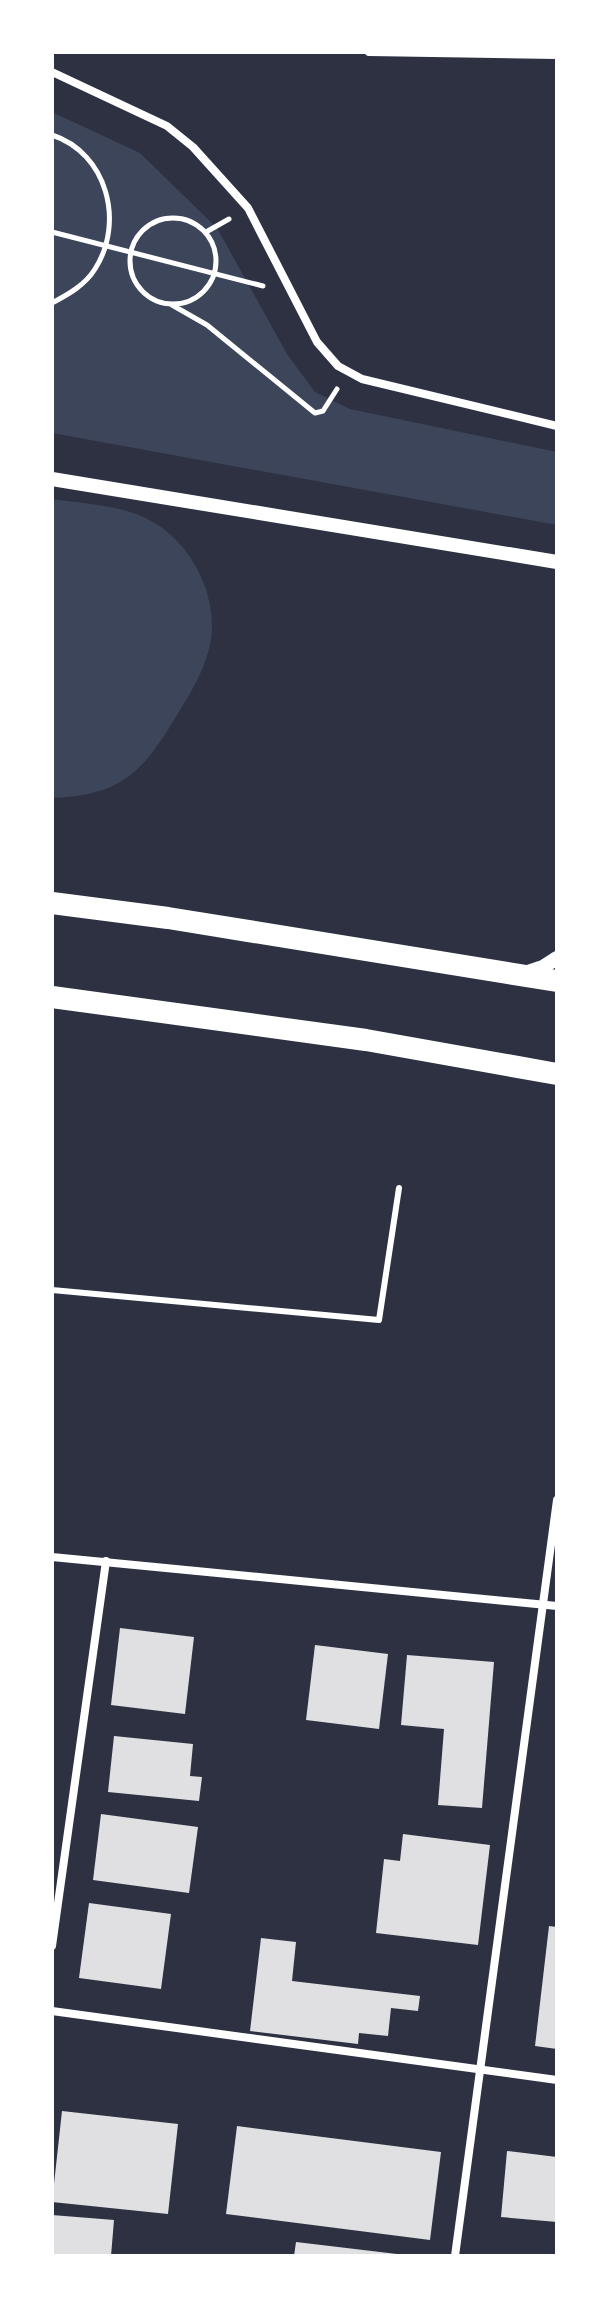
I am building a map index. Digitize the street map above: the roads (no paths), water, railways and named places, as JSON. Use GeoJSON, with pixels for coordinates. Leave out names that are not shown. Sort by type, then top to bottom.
{"type":"FeatureCollection","features":[{"type":"Feature","properties":{"kind":"highway"},"geometry":{"type":"LineString","coordinates":[[52,903],[168,918],[557,981]]}},
{"type":"Feature","properties":{"kind":"highway"},"geometry":{"type":"LineString","coordinates":[[52,997],[366,1040],[557,1074]]}},
{"type":"Feature","properties":{"kind":"street"},"geometry":{"type":"LineString","coordinates":[[369,52],[557,55]]}},
{"type":"Feature","properties":{"kind":"street"},"geometry":{"type":"LineString","coordinates":[[52,72],[167,126],[193,147],[248,208],[317,342],[338,366],[348,373],[378,383],[557,426]]}},
{"type":"Feature","properties":{"kind":"street"},"geometry":{"type":"LineString","coordinates":[[52,479],[557,562]]}},
{"type":"Feature","properties":{"kind":"street"},"geometry":{"type":"LineString","coordinates":[[517,975],[543,967],[557,958]]}},
{"type":"Feature","properties":{"kind":"street"},"geometry":{"type":"LineString","coordinates":[[455,2256],[478,2067],[557,1500]]}},
{"type":"Feature","properties":{"kind":"street"},"geometry":{"type":"LineString","coordinates":[[52,1557],[557,1606]]}},
{"type":"Feature","properties":{"kind":"street"},"geometry":{"type":"LineString","coordinates":[[52,1946],[106,1561]]}},
{"type":"Feature","properties":{"kind":"street"},"geometry":{"type":"LineString","coordinates":[[52,2011],[557,2080]]}},
{"type":"Feature","properties":{"kind":"lane"},"geometry":{"type":"LineString","coordinates":[[52,1290],[379,1320],[399,1188]]}}]}
